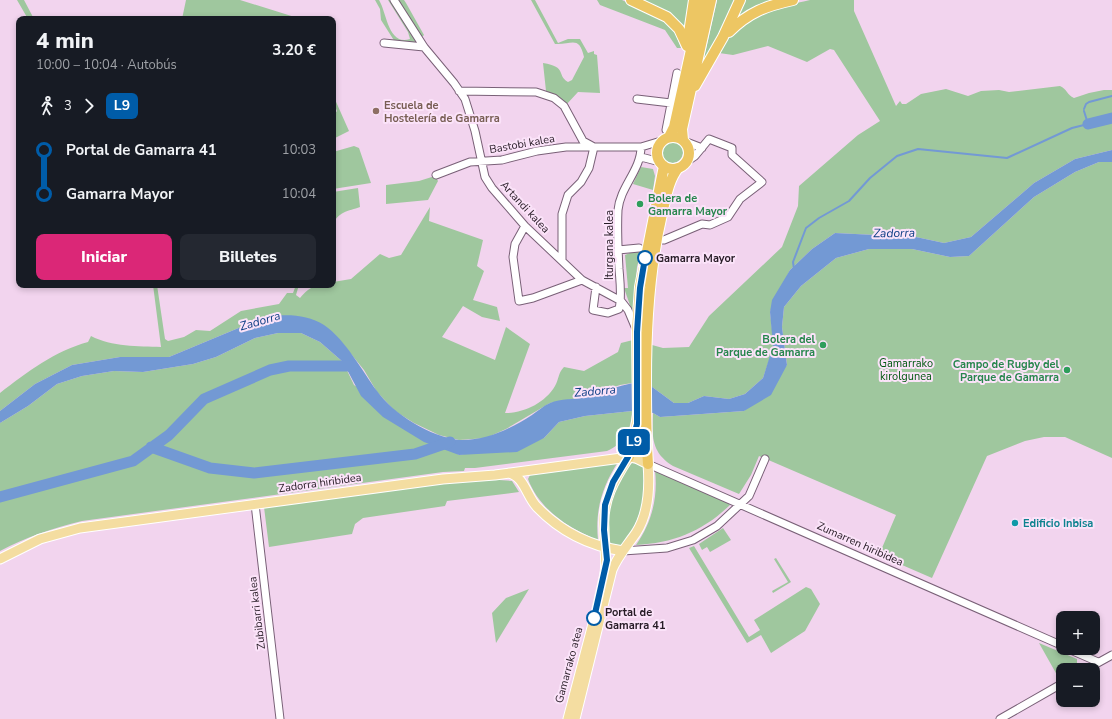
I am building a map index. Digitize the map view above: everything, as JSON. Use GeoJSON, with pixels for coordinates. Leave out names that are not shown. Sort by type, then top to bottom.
{"type":"FeatureCollection","features":[{"type":"Feature","properties":{"kind":"highway"},"geometry":{"type":"LineString","coordinates":[[631,0],[667,17],[679,30],[687,46]]}},
{"type":"Feature","properties":{"kind":"highway"},"geometry":{"type":"LineString","coordinates":[[687,67],[687,46],[694,0]]}},
{"type":"Feature","properties":{"kind":"highway"},"geometry":{"type":"LineString","coordinates":[[642,346],[637,332],[642,273],[660,189],[662,164],[656,151],[674,127],[702,0]]}},
{"type":"Feature","properties":{"kind":"highway"},"geometry":{"type":"LineString","coordinates":[[648,464],[642,415],[642,346],[648,291],[669,184],[682,165],[689,151],[684,140],[682,129],[711,0]]}},
{"type":"Feature","properties":{"kind":"highway"},"geometry":{"type":"LineString","coordinates":[[689,94],[723,37],[740,0]]}},
{"type":"Feature","properties":{"kind":"highway"},"geometry":{"type":"LineString","coordinates":[[723,37],[742,20],[758,10],[793,0]]}},
{"type":"Feature","properties":{"kind":"highway"},"geometry":{"type":"LineString","coordinates":[[667,137],[676,136],[684,140]]}},
{"type":"Feature","properties":{"kind":"highway"},"geometry":{"type":"LineString","coordinates":[[662,164],[682,165]]}},
{"type":"Feature","properties":{"kind":"highway"},"geometry":{"type":"LineString","coordinates":[[628,457],[642,415]]}},
{"type":"Feature","properties":{"kind":"main road","name":"Zadorra hiribidea"},"geometry":{"type":"LineString","coordinates":[[0,559],[40,539],[80,528],[443,479],[509,473],[628,457],[636,458],[648,464]]}},
{"type":"Feature","properties":{"kind":"main road","name":"Gamarrako atea"},"geometry":{"type":"LineString","coordinates":[[568,719],[606,571],[606,548],[603,521],[605,505],[613,482],[628,457]]}},
{"type":"Feature","properties":{"kind":"main road","name":"Gamarrako atea"},"geometry":{"type":"LineString","coordinates":[[575,719],[612,570],[640,526],[648,503],[648,464]]}},
{"type":"Feature","properties":{"kind":"main road"},"geometry":{"type":"LineString","coordinates":[[523,485],[525,474],[528,470]]}},
{"type":"Feature","properties":{"kind":"main road"},"geometry":{"type":"LineString","coordinates":[[509,473],[516,475],[536,506],[560,527],[586,542],[623,551]]}},
{"type":"Feature","properties":{"kind":"street","name":"Artandi kalea"},"geometry":{"type":"LineString","coordinates":[[394,0],[424,47],[465,99],[475,131],[485,177],[492,188],[526,226],[562,259],[582,280],[621,301],[628,310],[637,332]]}},
{"type":"Feature","properties":{"kind":"street"},"geometry":{"type":"LineString","coordinates":[[384,43],[424,47]]}},
{"type":"Feature","properties":{"kind":"street"},"geometry":{"type":"LineString","coordinates":[[667,137],[666,130],[677,73]]}},
{"type":"Feature","properties":{"kind":"street"},"geometry":{"type":"LineString","coordinates":[[460,91],[536,92],[554,98],[564,106],[583,140],[594,148],[589,168],[581,182],[568,195],[562,214],[562,259]]}},
{"type":"Feature","properties":{"kind":"street"},"geometry":{"type":"LineString","coordinates":[[636,99],[671,103]]}},
{"type":"Feature","properties":{"kind":"street","name":"Bastobi kalea"},"geometry":{"type":"LineString","coordinates":[[436,175],[470,162],[502,160],[537,151],[559,148],[641,147],[667,137]]}},
{"type":"Feature","properties":{"kind":"street"},"geometry":{"type":"LineString","coordinates":[[658,240],[664,240],[702,224],[710,225],[728,217],[740,200],[762,182],[732,155],[732,148],[709,139],[702,148],[682,165]]}},
{"type":"Feature","properties":{"kind":"street"},"geometry":{"type":"LineString","coordinates":[[684,140],[702,148]]}},
{"type":"Feature","properties":{"kind":"street","name":"Iturgana kalea"},"geometry":{"type":"LineString","coordinates":[[621,301],[618,250],[618,209],[622,194],[641,157],[641,147]]}},
{"type":"Feature","properties":{"kind":"street"},"geometry":{"type":"LineString","coordinates":[[641,157],[662,164]]}},
{"type":"Feature","properties":{"kind":"street"},"geometry":{"type":"LineString","coordinates":[[526,226],[515,244],[513,257],[519,301],[533,298],[582,280]]}},
{"type":"Feature","properties":{"kind":"street"},"geometry":{"type":"LineString","coordinates":[[618,250],[639,248]]}},
{"type":"Feature","properties":{"kind":"street"},"geometry":{"type":"LineString","coordinates":[[596,287],[593,310],[608,313],[615,311],[619,309],[621,301]]}},
{"type":"Feature","properties":{"kind":"street"},"geometry":{"type":"LineString","coordinates":[[623,551],[667,548],[693,540],[717,526],[749,496],[765,459]]}},
{"type":"Feature","properties":{"kind":"street","name":"Zumarren hiribidea"},"geometry":{"type":"LineString","coordinates":[[648,464],[1056,643]]}},
{"type":"Feature","properties":{"kind":"street","name":"Zubibarri kalea"},"geometry":{"type":"LineString","coordinates":[[255,504],[280,719]]}},
{"type":"Feature","properties":{"kind":"street"},"geometry":{"type":"LineString","coordinates":[[1082,655],[1098,662],[1112,654]]}},
{"type":"Feature","properties":{"kind":"street"},"geometry":{"type":"LineString","coordinates":[[1000,719],[1056,687]]}},
{"type":"Feature","properties":{"kind":"green space"},"geometry":{"type":"Polygon","coordinates":[[[17,0],[24,0],[32,16],[26,16],[17,0]]]}},
{"type":"Feature","properties":{"kind":"green space"},"geometry":{"type":"Polygon","coordinates":[[[186,0],[240,0],[291,16],[183,16],[186,0]]]}},
{"type":"Feature","properties":{"kind":"green space"},"geometry":{"type":"Polygon","coordinates":[[[375,0],[379,0],[389,27],[397,38],[403,40],[410,39],[408,32],[388,0],[391,0],[418,41],[416,43],[395,42],[381,20],[380,9],[375,0]]]}},
{"type":"Feature","properties":{"kind":"green space"},"geometry":{"type":"Polygon","coordinates":[[[397,0],[404,0],[406,3],[424,35],[421,38],[397,0]]]}},
{"type":"Feature","properties":{"kind":"green space"},"geometry":{"type":"Polygon","coordinates":[[[531,0],[535,0],[558,43],[568,39],[580,39],[588,53],[594,51],[594,54],[597,55],[600,93],[578,92],[566,105],[555,95],[546,91],[543,63],[559,69],[563,77],[568,82],[572,80],[584,57],[580,46],[577,43],[555,44],[531,0]]]}},
{"type":"Feature","properties":{"kind":"green space"},"geometry":{"type":"Polygon","coordinates":[[[597,0],[622,0],[665,21],[674,30],[681,48],[677,48],[665,30],[600,5],[597,0]]]}},
{"type":"Feature","properties":{"kind":"green space"},"geometry":{"type":"Polygon","coordinates":[[[640,0],[690,0],[686,36],[640,0]]]}},
{"type":"Feature","properties":{"kind":"green space"},"geometry":{"type":"Polygon","coordinates":[[[717,0],[737,0],[728,20],[706,58],[704,58],[717,0]]]}},
{"type":"Feature","properties":{"kind":"green space"},"geometry":{"type":"Polygon","coordinates":[[[745,0],[778,0],[737,19],[745,0]]]}},
{"type":"Feature","properties":{"kind":"green space"},"geometry":{"type":"Polygon","coordinates":[[[810,0],[854,0],[854,11],[896,106],[900,101],[902,104],[906,104],[921,94],[946,89],[968,96],[981,91],[999,90],[1009,92],[1060,86],[1074,98],[1089,93],[1112,90],[1112,150],[1075,159],[1034,183],[971,237],[944,243],[916,237],[835,233],[812,249],[790,270],[770,312],[774,346],[763,378],[745,394],[729,399],[704,396],[688,403],[674,403],[644,381],[620,385],[585,397],[550,403],[506,429],[486,438],[459,440],[439,435],[414,423],[395,411],[377,392],[364,370],[343,344],[265,317],[169,357],[120,357],[72,365],[35,384],[0,411],[0,393],[42,363],[64,351],[88,342],[91,336],[99,340],[116,344],[161,347],[153,288],[157,288],[165,339],[168,341],[184,337],[196,330],[210,331],[241,311],[279,304],[287,293],[293,293],[295,288],[298,288],[296,295],[300,298],[307,290],[311,288],[336,288],[336,282],[351,279],[380,254],[389,258],[401,255],[430,207],[429,221],[483,240],[477,266],[484,271],[473,300],[497,307],[500,321],[482,317],[463,306],[442,337],[495,360],[506,327],[530,344],[505,413],[512,413],[527,409],[540,402],[551,392],[564,367],[584,371],[618,352],[621,343],[633,340],[632,364],[651,360],[652,345],[663,348],[689,347],[709,316],[782,247],[798,206],[799,186],[858,135],[880,121],[834,50],[830,49],[807,62],[768,46],[733,55],[719,53],[736,31],[746,23],[758,16],[783,7],[810,0]]]}},
{"type":"Feature","properties":{"kind":"green space"},"geometry":{"type":"Polygon","coordinates":[[[336,102],[349,131],[336,138],[336,112],[336,102]]]}},
{"type":"Feature","properties":{"kind":"green space"},"geometry":{"type":"Polygon","coordinates":[[[672,141],[680,144],[683,152],[680,160],[672,163],[664,160],[661,152],[664,144],[672,141]]]}},
{"type":"Feature","properties":{"kind":"green space"},"geometry":{"type":"Polygon","coordinates":[[[354,146],[359,148],[371,183],[336,189],[336,151],[354,146]]]}},
{"type":"Feature","properties":{"kind":"green space","name":"Gamarrako kirolgunea"},"geometry":{"type":"Polygon","coordinates":[[[1099,162],[1112,162],[1112,458],[1065,437],[1044,437],[1025,441],[987,456],[932,578],[879,555],[896,515],[759,456],[751,475],[739,494],[673,466],[660,455],[654,443],[653,437],[653,413],[660,417],[744,411],[787,365],[782,327],[784,307],[801,286],[836,258],[869,249],[912,249],[950,257],[969,256],[1034,197],[1075,172],[1099,162]]]}},
{"type":"Feature","properties":{"kind":"green space"},"geometry":{"type":"Polygon","coordinates":[[[641,167],[653,169],[655,176],[653,190],[633,184],[641,167]]]}},
{"type":"Feature","properties":{"kind":"green space"},"geometry":{"type":"Polygon","coordinates":[[[435,176],[438,181],[428,200],[386,204],[386,185],[419,181],[435,176]]]}},
{"type":"Feature","properties":{"kind":"green space"},"geometry":{"type":"Polygon","coordinates":[[[358,188],[360,207],[347,211],[336,220],[336,192],[358,188]]]}},
{"type":"Feature","properties":{"kind":"green space"},"geometry":{"type":"Polygon","coordinates":[[[642,248],[637,267],[633,314],[624,288],[628,288],[625,255],[642,248]]]}},
{"type":"Feature","properties":{"kind":"green space"},"geometry":{"type":"Polygon","coordinates":[[[278,333],[301,333],[320,342],[343,362],[354,385],[459,455],[544,438],[559,422],[585,416],[632,411],[630,425],[623,440],[607,451],[465,468],[464,471],[443,472],[82,521],[40,533],[0,551],[0,423],[28,406],[57,384],[82,376],[114,371],[143,372],[193,364],[216,357],[255,338],[278,333]]]}},
{"type":"Feature","properties":{"kind":"green space"},"geometry":{"type":"Polygon","coordinates":[[[618,462],[612,471],[601,499],[597,529],[598,540],[576,530],[556,517],[540,500],[528,479],[530,475],[618,462]]]}},
{"type":"Feature","properties":{"kind":"green space"},"geometry":{"type":"Polygon","coordinates":[[[632,463],[642,465],[646,483],[645,495],[642,507],[632,531],[620,546],[612,545],[608,537],[607,527],[611,502],[620,478],[632,463]]]}},
{"type":"Feature","properties":{"kind":"green space"},"geometry":{"type":"Polygon","coordinates":[[[655,470],[730,505],[709,522],[687,534],[663,542],[636,545],[646,528],[653,509],[656,490],[655,470]]]}},
{"type":"Feature","properties":{"kind":"green space"},"geometry":{"type":"Polygon","coordinates":[[[498,478],[499,480],[512,481],[519,492],[447,501],[445,506],[363,518],[355,524],[352,534],[269,547],[264,507],[451,482],[498,478]]]}},
{"type":"Feature","properties":{"kind":"green space"},"geometry":{"type":"Polygon","coordinates":[[[723,528],[731,540],[710,552],[707,547],[702,550],[699,544],[723,528]]]}},
{"type":"Feature","properties":{"kind":"green space"},"geometry":{"type":"Polygon","coordinates":[[[694,546],[749,637],[760,630],[754,620],[806,587],[811,589],[820,604],[805,631],[771,653],[761,635],[747,643],[689,548],[694,546]]]}},
{"type":"Feature","properties":{"kind":"green space"},"geometry":{"type":"Polygon","coordinates":[[[776,558],[791,582],[773,593],[772,591],[788,582],[774,559],[776,558]]]}},
{"type":"Feature","properties":{"kind":"green space"},"geometry":{"type":"Polygon","coordinates":[[[529,589],[496,643],[492,613],[506,598],[529,589]]]}},
{"type":"Feature","properties":{"kind":"green space"},"geometry":{"type":"Polygon","coordinates":[[[1039,643],[1056,650],[1056,655],[1068,655],[1077,659],[1077,663],[1056,663],[1056,673],[1039,643]]]}},
{"type":"Feature","properties":{"kind":"water","name":"Zadorra"},"geometry":{"type":"Polygon","coordinates":[[[1112,150],[1112,162],[1099,162],[1075,172],[1034,197],[969,256],[950,257],[912,249],[869,249],[836,258],[801,286],[784,307],[782,327],[787,365],[771,395],[744,411],[660,417],[653,413],[632,411],[585,416],[559,422],[544,438],[517,452],[459,455],[424,442],[383,417],[361,396],[343,362],[320,342],[301,333],[278,333],[255,338],[216,357],[193,364],[143,372],[114,371],[82,376],[57,384],[28,406],[0,423],[0,411],[35,384],[72,365],[120,357],[169,357],[265,317],[280,315],[303,317],[317,321],[324,325],[332,331],[346,347],[384,400],[414,423],[448,438],[469,440],[488,436],[515,425],[554,401],[585,397],[636,382],[644,381],[674,403],[688,403],[704,396],[729,399],[745,394],[763,378],[773,346],[770,312],[772,300],[790,270],[812,249],[835,233],[916,237],[944,243],[971,237],[1034,183],[1075,159],[1112,150]]]}},
{"type":"Feature","properties":{"kind":"waterway"},"geometry":{"type":"LineString","coordinates":[[1084,109],[1086,104],[1089,102],[1112,96]]}},
{"type":"Feature","properties":{"kind":"waterway"},"geometry":{"type":"LineString","coordinates":[[794,269],[793,262],[806,228],[819,218],[849,201],[870,178],[897,156],[918,149],[1007,158],[1072,128],[1088,124],[1084,111]]}},
{"type":"Feature","properties":{"kind":"waterway"},"geometry":{"type":"LineString","coordinates":[[1088,124],[1112,118]]}},
{"type":"Feature","properties":{"kind":"waterway"},"geometry":{"type":"LineString","coordinates":[[0,497],[133,461],[169,435],[204,399],[270,370],[289,366],[352,366]]}},
{"type":"Feature","properties":{"kind":"waterway"},"geometry":{"type":"LineString","coordinates":[[151,447],[210,468],[254,473],[415,454],[450,442]]}},
{"type":"Feature","properties":{"kind":"bus line","name":"L9"},"geometry":{"type":"LineString","coordinates":[[594,618],[606,571],[607,560],[603,521],[605,505],[613,482],[628,457],[632,447],[637,424],[637,332],[640,288],[645,258]]}},
{"type":"Feature","properties":{"kind":"place","name":"Escuela de Hostelería de Gamarra"},"geometry":{"type":"Point","coordinates":[376,111]}},
{"type":"Feature","properties":{"kind":"place","name":"Bolera de Gamarra Mayor"},"geometry":{"type":"Point","coordinates":[640,204]}},
{"type":"Feature","properties":{"kind":"place","name":"Gamarra Mayor"},"geometry":{"type":"Point","coordinates":[645,258]}},
{"type":"Feature","properties":{"kind":"place","name":"Bolera del Parque de Gamarra"},"geometry":{"type":"Point","coordinates":[823,345]}},
{"type":"Feature","properties":{"kind":"place","name":"Campo de Rugby del Parque de Gamarra"},"geometry":{"type":"Point","coordinates":[1067,370]}},
{"type":"Feature","properties":{"kind":"place","name":"Edificio Inbisa"},"geometry":{"type":"Point","coordinates":[1015,523]}},
{"type":"Feature","properties":{"kind":"place","name":"Portal de Gamarra 41"},"geometry":{"type":"Point","coordinates":[594,618]}}]}
